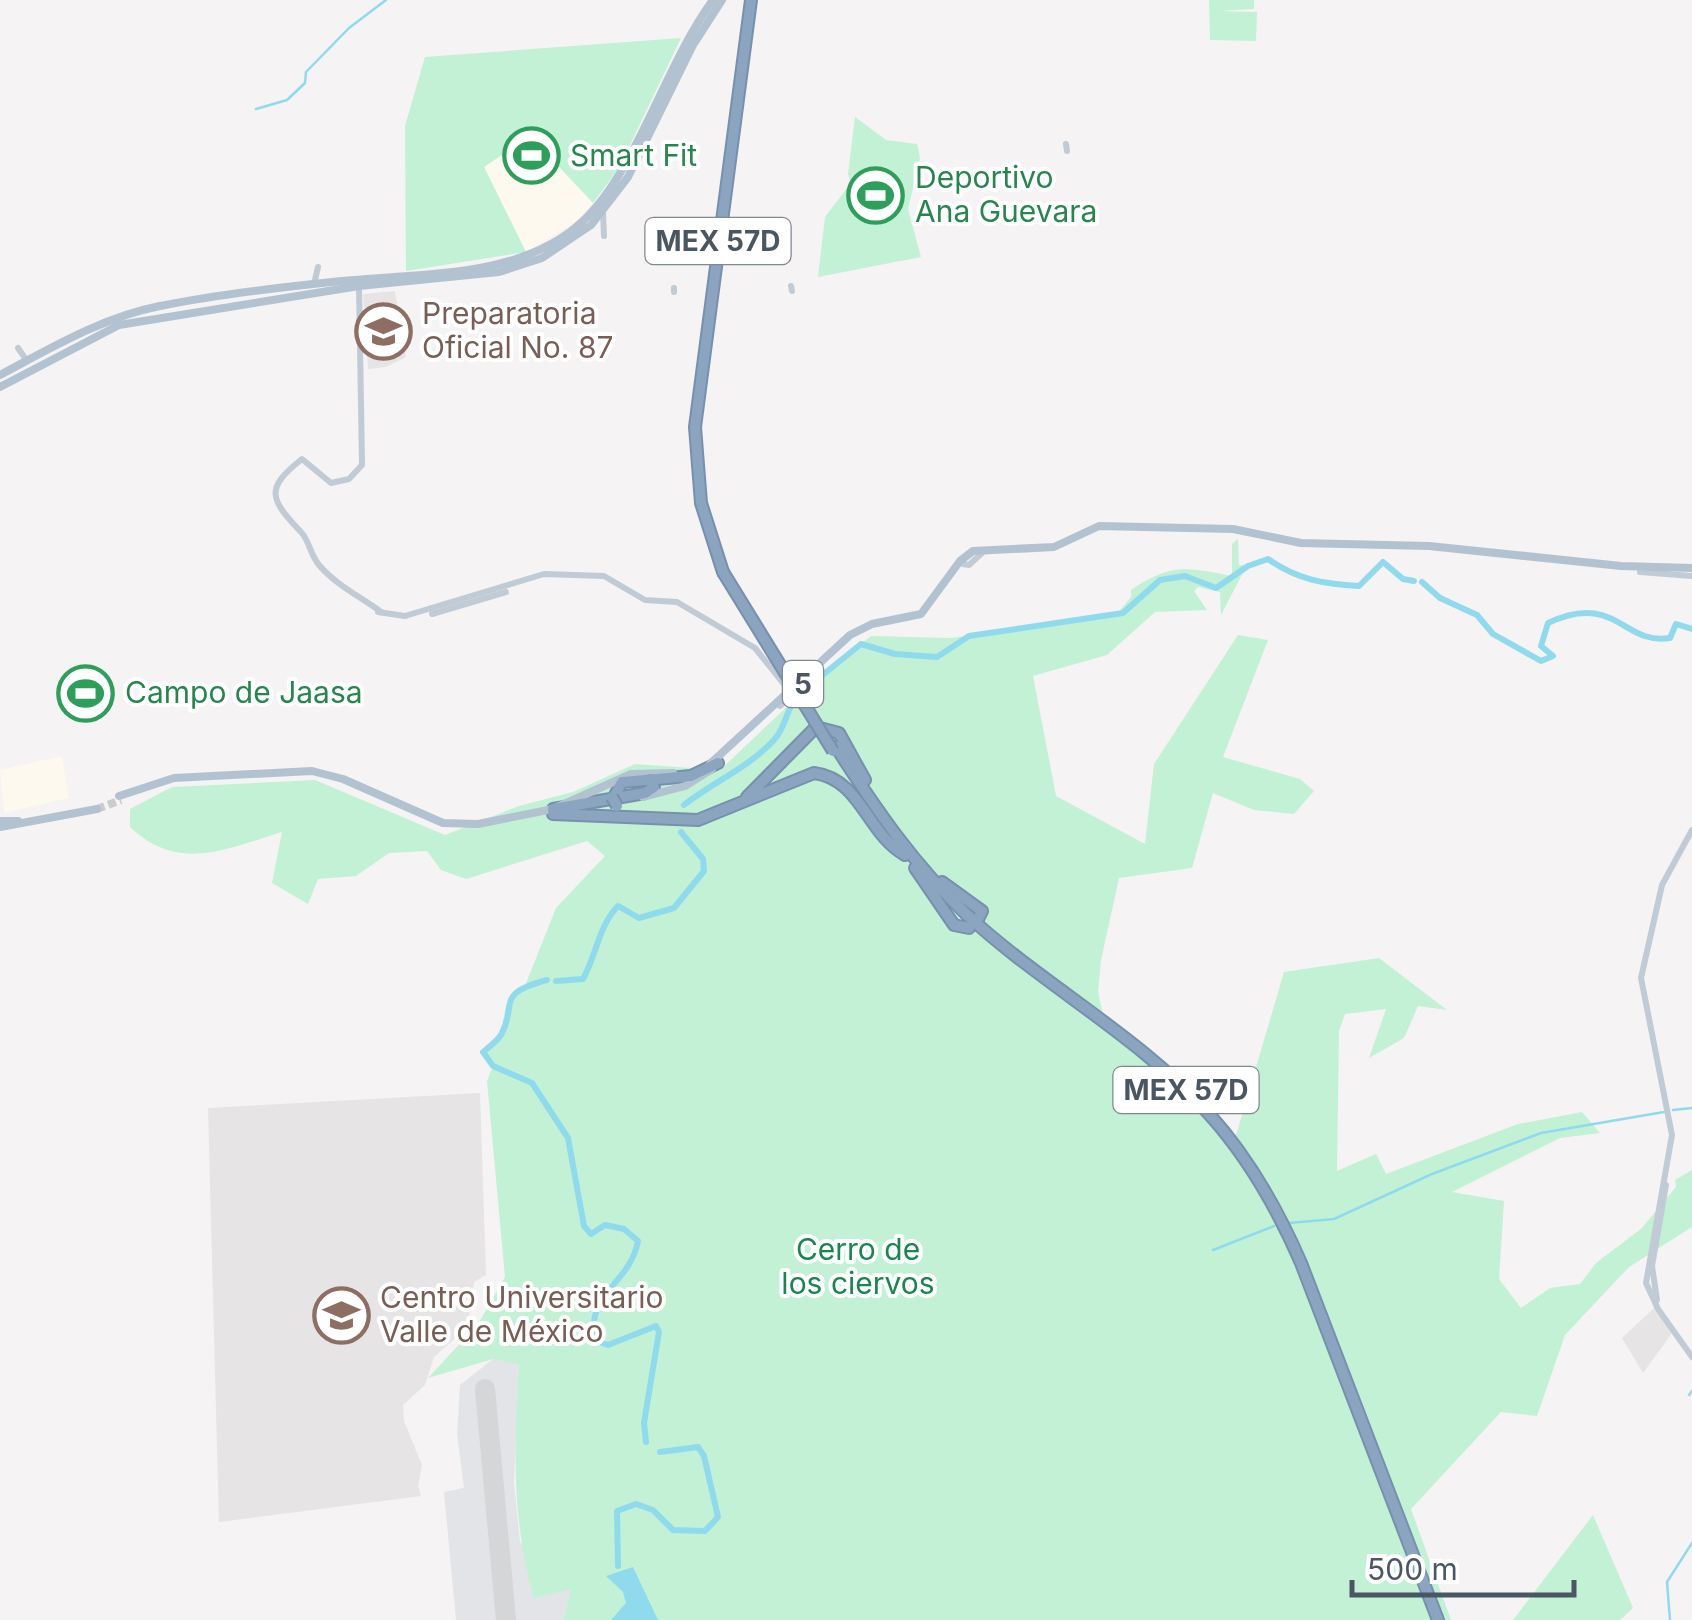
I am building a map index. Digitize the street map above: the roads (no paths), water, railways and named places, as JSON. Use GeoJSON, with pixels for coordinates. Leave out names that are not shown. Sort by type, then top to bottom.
{"type":"FeatureCollection","features":[{"type":"Feature","properties":{"kind":"highway","name":"MEX 57D"},"geometry":{"type":"LineString","coordinates":[[753,0],[699,427],[705,501],[726,570],[834,749],[910,859],[980,931],[1183,1093],[1229,1144],[1274,1216],[1298,1267],[1436,1620]]}},
{"type":"Feature","properties":{"kind":"highway"},"geometry":{"type":"LineString","coordinates":[[616,801],[633,811],[684,818],[724,808],[749,796],[804,736],[825,726],[844,739],[894,834]]}},
{"type":"Feature","properties":{"kind":"highway","name":"MEX 57D"},"geometry":{"type":"LineString","coordinates":[[834,749],[910,859],[983,929],[1190,1094],[1235,1146],[1283,1224],[1371,1438],[1436,1620]]}},
{"type":"Feature","properties":{"kind":"highway"},"geometry":{"type":"LineString","coordinates":[[616,801],[622,782],[699,775],[718,763]]}},
{"type":"Feature","properties":{"kind":"highway"},"geometry":{"type":"LineString","coordinates":[[553,812],[698,820],[734,808],[794,778],[823,774],[847,787],[875,827],[910,859],[978,904],[978,919]]}},
{"type":"Feature","properties":{"kind":"highway"},"geometry":{"type":"LineString","coordinates":[[616,801],[619,778]]}},
{"type":"Feature","properties":{"kind":"highway"},"geometry":{"type":"LineString","coordinates":[[553,812],[645,793],[654,786],[649,778]]}},
{"type":"Feature","properties":{"kind":"highway"},"geometry":{"type":"LineString","coordinates":[[616,801],[633,814]]}},
{"type":"Feature","properties":{"kind":"highway"},"geometry":{"type":"LineString","coordinates":[[910,859],[954,925],[969,928]]}},
{"type":"Feature","properties":{"kind":"main road"},"geometry":{"type":"LineString","coordinates":[[0,386],[119,325],[292,292],[314,284],[521,261],[586,218],[620,175],[713,0]]}},
{"type":"Feature","properties":{"kind":"main road"},"geometry":{"type":"LineString","coordinates":[[691,40],[722,0]]}},
{"type":"Feature","properties":{"kind":"main road"},"geometry":{"type":"LineString","coordinates":[[0,376],[134,313],[376,284],[521,261],[575,237],[603,211],[635,166],[676,68]]}},
{"type":"Feature","properties":{"kind":"main road"},"geometry":{"type":"LineString","coordinates":[[603,211],[604,236]]}},
{"type":"Feature","properties":{"kind":"main road"},"geometry":{"type":"LineString","coordinates":[[314,284],[318,267]]}},
{"type":"Feature","properties":{"kind":"main road"},"geometry":{"type":"LineString","coordinates":[[334,282],[340,286],[376,284]]}},
{"type":"Feature","properties":{"kind":"main road"},"geometry":{"type":"LineString","coordinates":[[359,286],[362,464],[344,481],[325,482],[302,459],[276,481],[278,505],[305,536],[306,547],[328,575],[381,612],[405,616],[549,576],[604,576],[644,600],[677,602],[756,648],[791,693]]}},
{"type":"Feature","properties":{"kind":"main road"},"geometry":{"type":"LineString","coordinates":[[18,348],[27,361]]}},
{"type":"Feature","properties":{"kind":"main road"},"geometry":{"type":"LineString","coordinates":[[344,481],[356,456],[362,455]]}},
{"type":"Feature","properties":{"kind":"main road","name":"5"},"geometry":{"type":"LineString","coordinates":[[553,812],[619,778],[704,768],[857,630],[909,620],[927,609],[960,561],[980,548],[1054,547],[1099,526],[1232,528],[1302,543],[1365,548],[1429,546],[1692,572]]}},
{"type":"Feature","properties":{"kind":"main road","name":"5"},"geometry":{"type":"LineString","coordinates":[[811,674],[860,633],[910,624],[929,613],[962,564],[982,553],[1055,551],[1093,532],[1110,530],[1232,532],[1288,545],[1428,551],[1640,572],[1692,572]]}},
{"type":"Feature","properties":{"kind":"main road"},"geometry":{"type":"LineString","coordinates":[[774,667],[790,674],[811,674],[810,683],[780,706]]}},
{"type":"Feature","properties":{"kind":"main road","name":"5"},"geometry":{"type":"LineString","coordinates":[[120,798],[174,778],[312,771],[343,779],[449,824],[478,824],[673,790],[696,781],[791,693]]}},
{"type":"Feature","properties":{"kind":"main road"},"geometry":{"type":"LineString","coordinates":[[0,824],[96,807]]}},
{"type":"Feature","properties":{"kind":"main road"},"geometry":{"type":"LineString","coordinates":[[1692,834],[1662,885],[1642,978],[1672,1135],[1646,1283],[1658,1309],[1692,1354]]}},
{"type":"Feature","properties":{"kind":"water"},"geometry":{"type":"Polygon","coordinates":[[[633,1567],[658,1620],[611,1620],[626,1603],[623,1592],[606,1576],[633,1567]]]}},
{"type":"Feature","properties":{"kind":"waterway"},"geometry":{"type":"LineString","coordinates":[[256,109],[287,100],[305,83],[306,72],[349,28],[386,0]]}},
{"type":"Feature","properties":{"kind":"waterway"},"geometry":{"type":"LineString","coordinates":[[809,686],[861,644],[895,654],[937,657],[969,636],[1123,613],[1160,580],[1185,576],[1216,588],[1248,566],[1268,559],[1301,576],[1334,584],[1359,586],[1383,562],[1403,579],[1414,581]]}},
{"type":"Feature","properties":{"kind":"waterway"},"geometry":{"type":"LineString","coordinates":[[1422,582],[1440,598],[1477,615],[1493,634],[1541,661],[1553,656],[1541,646],[1548,623],[1571,615],[1604,616],[1654,638],[1670,638],[1676,624],[1692,629]]}},
{"type":"Feature","properties":{"kind":"waterway"},"geometry":{"type":"LineString","coordinates":[[684,805],[764,750],[778,735],[800,694]]}},
{"type":"Feature","properties":{"kind":"waterway"},"geometry":{"type":"LineString","coordinates":[[556,981],[583,979],[606,923],[618,906],[639,918],[674,908],[704,871],[703,859],[681,832]]}},
{"type":"Feature","properties":{"kind":"waterway"},"geometry":{"type":"LineString","coordinates":[[547,980],[514,995],[501,1035],[483,1052],[493,1066],[532,1083],[568,1138],[584,1226],[591,1234],[605,1225],[624,1229],[638,1241],[626,1268],[597,1309],[594,1340],[608,1345],[656,1326],[659,1332],[644,1423],[646,1442]]}},
{"type":"Feature","properties":{"kind":"waterway"},"geometry":{"type":"LineString","coordinates":[[1673,1110],[1692,1108]]}},
{"type":"Feature","properties":{"kind":"waterway"},"geometry":{"type":"LineString","coordinates":[[1289,1223],[1334,1219],[1432,1174],[1541,1133],[1664,1112]]}},
{"type":"Feature","properties":{"kind":"waterway"},"geometry":{"type":"LineString","coordinates":[[1213,1250],[1274,1226]]}},
{"type":"Feature","properties":{"kind":"waterway"},"geometry":{"type":"LineString","coordinates":[[1689,1395],[1692,1391]]}},
{"type":"Feature","properties":{"kind":"waterway"},"geometry":{"type":"LineString","coordinates":[[618,1566],[617,1511],[636,1504],[653,1510],[673,1530],[705,1531],[718,1517],[704,1456],[698,1447],[660,1452]]}},
{"type":"Feature","properties":{"kind":"waterway"},"geometry":{"type":"LineString","coordinates":[[1670,1620],[1667,1582],[1692,1543]]}},
{"type":"Feature","properties":{"kind":"tunnel"},"geometry":{"type":"LineString","coordinates":[[97,809],[121,800]]}},
{"type":"Feature","properties":{"kind":"place","name":"Smart Fit"},"geometry":{"type":"Point","coordinates":[531,156]}},
{"type":"Feature","properties":{"kind":"place","name":"Deportivo Ana Guevara"},"geometry":{"type":"Point","coordinates":[876,195]}},
{"type":"Feature","properties":{"kind":"place","name":"Preparatoria Oficial No. 87"},"geometry":{"type":"Point","coordinates":[383,331]}},
{"type":"Feature","properties":{"kind":"place","name":"Campo de Jaasa"},"geometry":{"type":"Point","coordinates":[86,693]}},
{"type":"Feature","properties":{"kind":"place","name":"Centro Universitario Valle de México"},"geometry":{"type":"Point","coordinates":[341,1315]}},
{"type":"Feature","properties":{"kind":"park label","name":"Cerro de los ciervos"},"geometry":{"type":"Point","coordinates":[858,1267]}}]}
